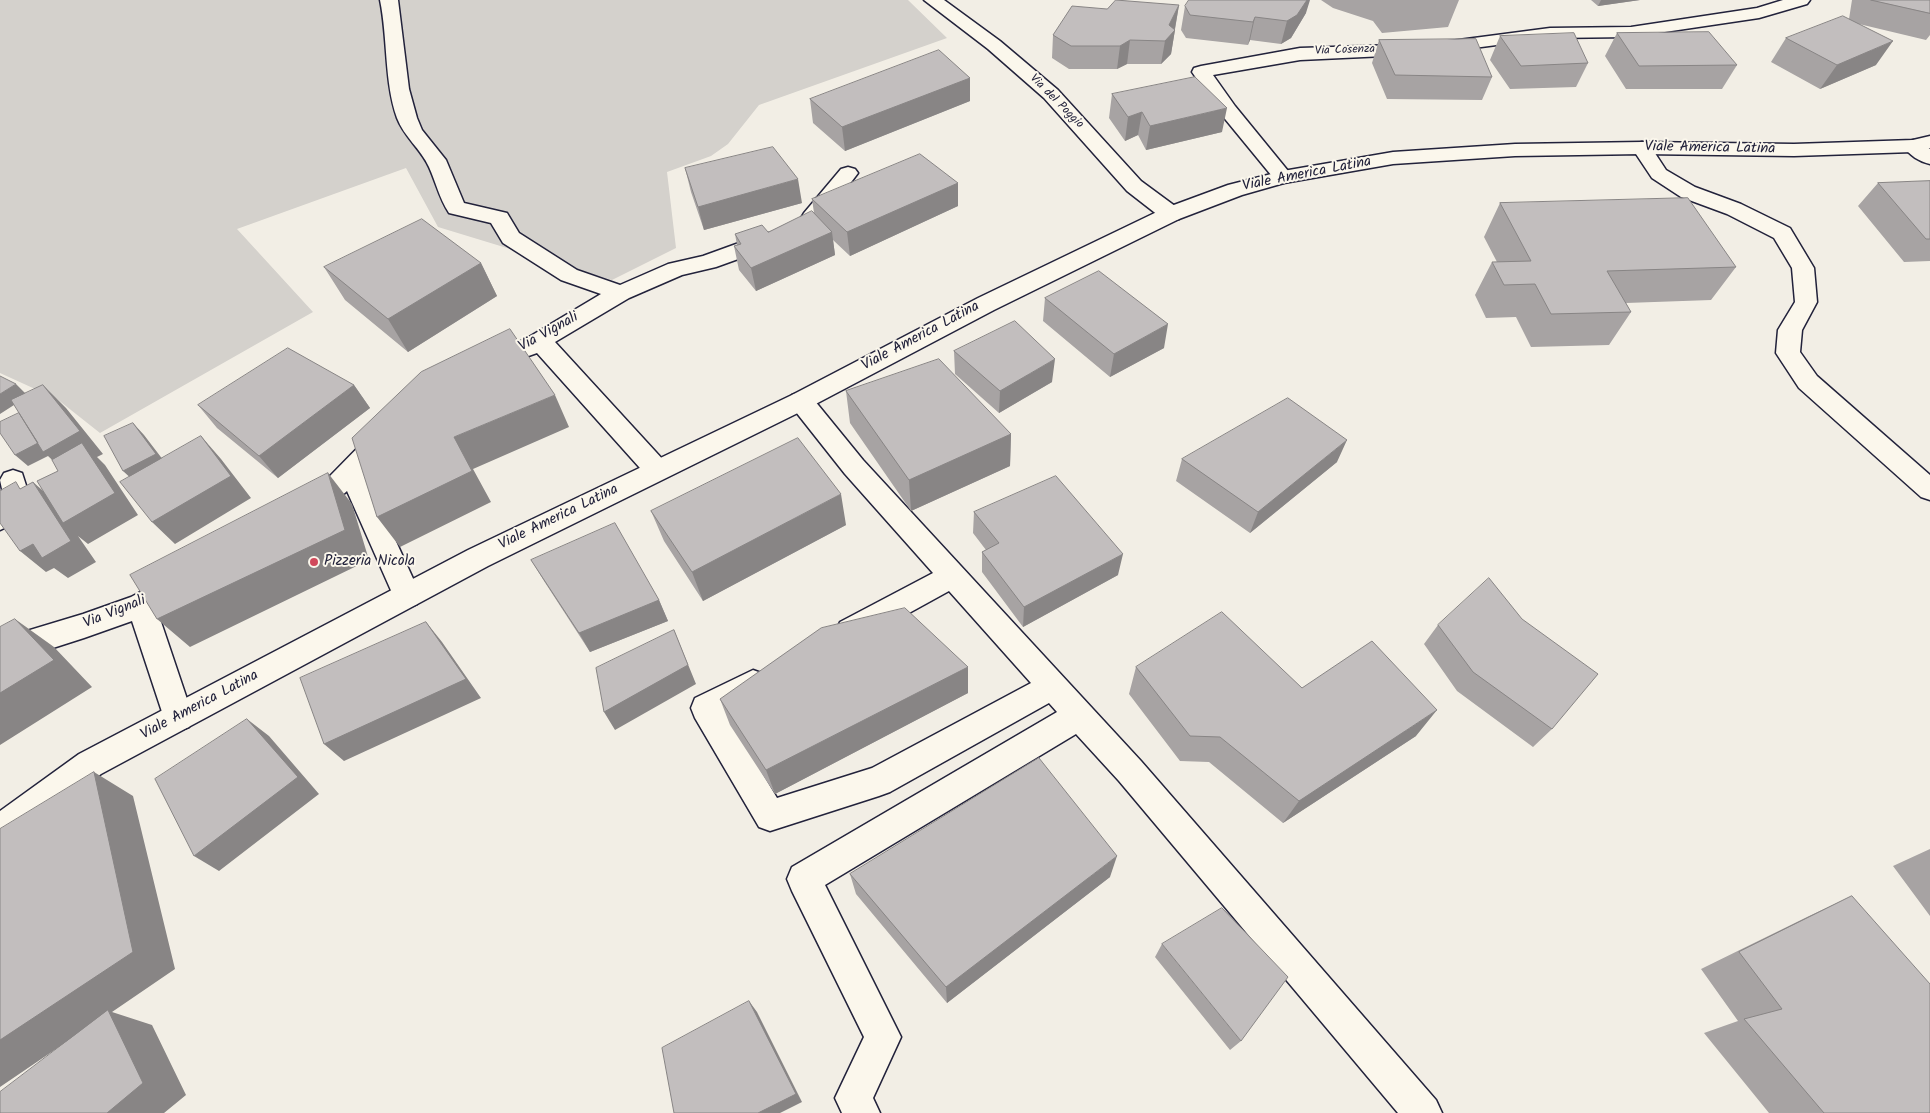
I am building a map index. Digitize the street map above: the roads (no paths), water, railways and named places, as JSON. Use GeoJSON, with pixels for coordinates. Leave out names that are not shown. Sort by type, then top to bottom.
{"type":"FeatureCollection","features":[{"type":"Feature","properties":{"kind":"street"},"geometry":{"type":"LineString","coordinates":[[389,0],[406,117],[413,131],[438,165],[447,194],[456,208],[499,218],[511,238],[554,266],[569,275],[621,293]]}},
{"type":"Feature","properties":{"kind":"street","name":"Via del Poggio"},"geometry":{"type":"LineString","coordinates":[[933,0],[994,45],[1050,94],[1134,186],[1170,214]]}},
{"type":"Feature","properties":{"kind":"street","name":"Via Cosenza"},"geometry":{"type":"LineString","coordinates":[[1283,177],[1228,110],[1201,72],[1300,54],[1428,49],[1550,33],[1630,32],[1759,14],[1801,0]]}},
{"type":"Feature","properties":{"kind":"street"},"geometry":{"type":"LineString","coordinates":[[1642,148],[1660,174],[1688,192],[1734,209],[1782,234],[1803,268],[1806,302],[1790,330],[1788,354],[1808,382],[1930,490]]}},
{"type":"Feature","properties":{"kind":"street","name":"Viale America Latina"},"geometry":{"type":"LineString","coordinates":[[0,830],[90,764],[478,558],[801,401],[986,304],[1170,214],[1235,190],[1283,177],[1393,158],[1515,150],[1642,148],[1924,149]]}},
{"type":"Feature","properties":{"kind":"street","name":"Via Vignali"},"geometry":{"type":"LineString","coordinates":[[469,369],[532,346],[579,316],[621,293],[676,269],[708,262],[748,249],[791,231],[815,216],[848,172]]}},
{"type":"Feature","properties":{"kind":"street"},"geometry":{"type":"LineString","coordinates":[[540,341],[658,470]]}},
{"type":"Feature","properties":{"kind":"street"},"geometry":{"type":"LineString","coordinates":[[801,401],[854,467],[1143,785],[1423,1113]]}},
{"type":"Feature","properties":{"kind":"street"},"geometry":{"type":"LineString","coordinates":[[287,520],[319,499],[351,471],[401,418]]}},
{"type":"Feature","properties":{"kind":"street"},"geometry":{"type":"LineString","coordinates":[[351,471],[407,596]]}},
{"type":"Feature","properties":{"kind":"street"},"geometry":{"type":"LineString","coordinates":[[0,519],[18,500],[13,480]]}},
{"type":"Feature","properties":{"kind":"street","name":"Via Vignali"},"geometry":{"type":"LineString","coordinates":[[0,652],[84,626],[141,605],[200,571]]}},
{"type":"Feature","properties":{"kind":"street"},"geometry":{"type":"LineString","coordinates":[[829,642],[952,576]]}},
{"type":"Feature","properties":{"kind":"street"},"geometry":{"type":"LineString","coordinates":[[141,605],[178,717]]}},
{"type":"Feature","properties":{"kind":"street"},"geometry":{"type":"LineString","coordinates":[[776,670],[706,708],[770,816],[879,781],[1053,686]]}},
{"type":"Feature","properties":{"kind":"street"},"geometry":{"type":"LineString","coordinates":[[861,1113],[854,1098],[883,1037],[804,880],[1080,716]]}},
{"type":"Feature","properties":{"kind":"place","name":"Pizzeria Nicola"},"geometry":{"type":"Point","coordinates":[314,562]}}]}
